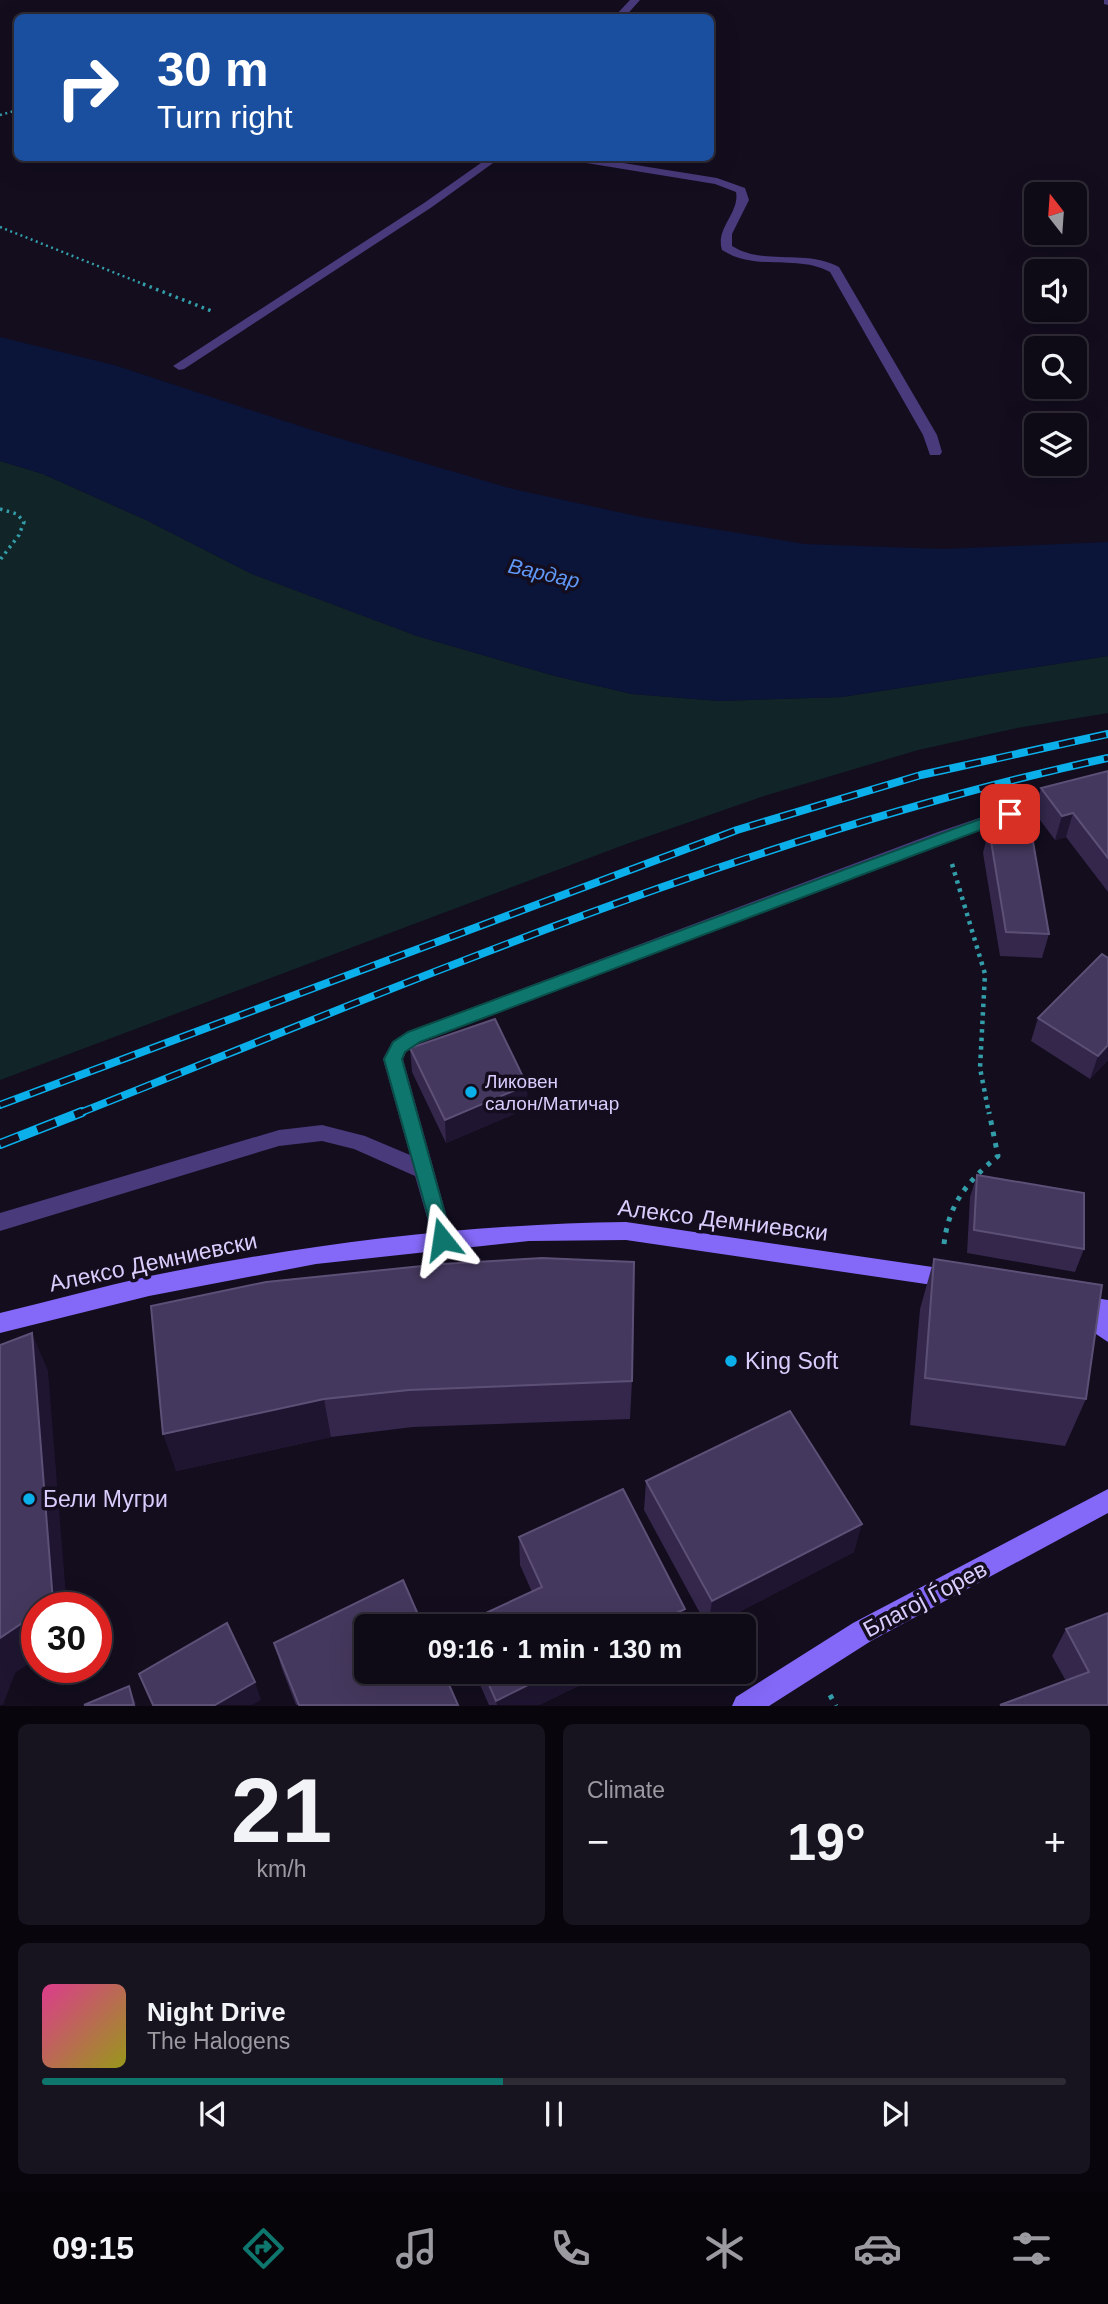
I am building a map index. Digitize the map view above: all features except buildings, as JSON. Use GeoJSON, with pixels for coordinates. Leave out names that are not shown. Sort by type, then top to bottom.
{"type":"FeatureCollection","features":[{"type":"Feature","properties":{"kind":"main road","name":"Алексо Демниевски"},"geometry":{"type":"LineString","coordinates":[[0,1324],[162,1283],[316,1255],[442,1239],[529,1232],[626,1231],[968,1282]]}},
{"type":"Feature","properties":{"kind":"main road"},"geometry":{"type":"LineString","coordinates":[[1108,1310],[1064,1303],[1108,1332]]}},
{"type":"Feature","properties":{"kind":"main road","name":"Благој Ѓорев"},"geometry":{"type":"LineString","coordinates":[[745,1706],[862,1632],[1108,1500]]}},
{"type":"Feature","properties":{"kind":"street"},"geometry":{"type":"LineString","coordinates":[[622,14],[635,0]]}},
{"type":"Feature","properties":{"kind":"street"},"geometry":{"type":"LineString","coordinates":[[179,366],[428,205],[491,161]]}},
{"type":"Feature","properties":{"kind":"street"},"geometry":{"type":"LineString","coordinates":[[593,161],[717,181],[741,190],[743,200],[726,233],[726,247],[750,258],[812,261],[835,271],[930,435],[935,452]]}},
{"type":"Feature","properties":{"kind":"street"},"geometry":{"type":"LineString","coordinates":[[442,1239],[393,1059],[399,1047],[414,1037],[944,836],[1077,790]]}},
{"type":"Feature","properties":{"kind":"street"},"geometry":{"type":"LineString","coordinates":[[0,1222],[279,1138],[322,1133],[358,1142],[424,1171]]}},
{"type":"Feature","properties":{"kind":"path"},"geometry":{"type":"LineString","coordinates":[[0,227],[177,300],[248,321]]}},
{"type":"Feature","properties":{"kind":"path"},"geometry":{"type":"LineString","coordinates":[[0,509],[17,514],[24,522],[19,535],[0,560]]}},
{"type":"Feature","properties":{"kind":"path"},"geometry":{"type":"LineString","coordinates":[[942,1277],[946,1218],[960,1187],[998,1156],[980,1068],[985,974],[944,836]]}},
{"type":"Feature","properties":{"kind":"green space"},"geometry":{"type":"Polygon","coordinates":[[[0,461],[43,474],[146,520],[252,574],[417,636],[555,676],[632,694],[720,701],[842,697],[1108,656],[1108,713],[1017,728],[918,750],[764,796],[629,843],[0,1080],[0,461]]]}},
{"type":"Feature","properties":{"kind":"water","name":"Вардар"},"geometry":{"type":"Polygon","coordinates":[[[0,337],[114,365],[321,433],[513,489],[641,517],[804,544],[944,549],[1108,542],[1108,656],[842,697],[720,701],[632,694],[555,676],[417,636],[252,574],[146,520],[43,474],[0,461],[0,337]]]}},
{"type":"Feature","properties":{"kind":"railway"},"geometry":{"type":"LineString","coordinates":[[0,1105],[737,830],[921,775],[1108,734]]}},
{"type":"Feature","properties":{"kind":"railway"},"geometry":{"type":"LineString","coordinates":[[77,1114],[458,963],[714,869],[844,827],[975,790],[1108,758]]}},
{"type":"Feature","properties":{"kind":"railway"},"geometry":{"type":"LineString","coordinates":[[0,1144],[82,1112]]}},
{"type":"Feature","properties":{"kind":"place","name":"Ликовен салон/Матичар"},"geometry":{"type":"Point","coordinates":[471,1092]}},
{"type":"Feature","properties":{"kind":"place","name":"King Soft"},"geometry":{"type":"Point","coordinates":[731,1361]}},
{"type":"Feature","properties":{"kind":"place","name":"Бели Мугри"},"geometry":{"type":"Point","coordinates":[29,1499]}},
{"type":"Feature","properties":{"kind":"route"},"geometry":{"type":"LineString","coordinates":[[442,1239],[393,1059],[399,1047],[414,1037],[1010,814]]}}]}
